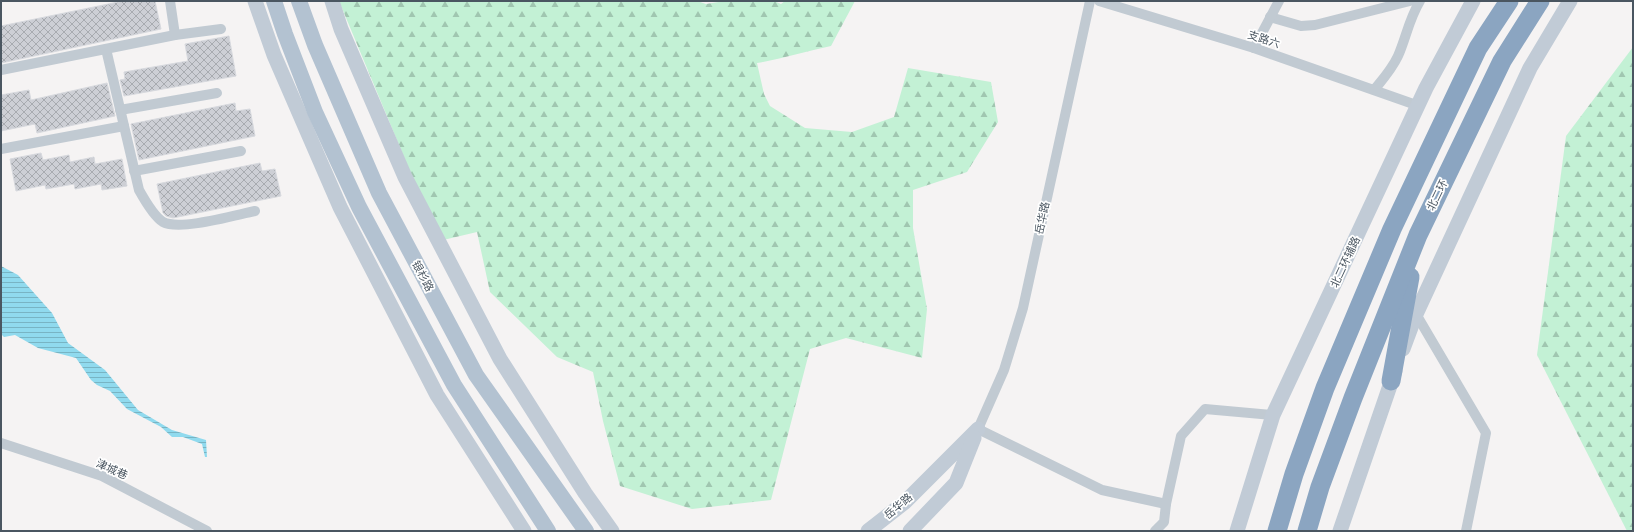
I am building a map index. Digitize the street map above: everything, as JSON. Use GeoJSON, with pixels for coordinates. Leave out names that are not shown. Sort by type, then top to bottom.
{"type":"FeatureCollection","features":[{"type":"Feature","properties":{"kind":"highway"},"geometry":{"type":"LineString","coordinates":[[1277,531],[1294,474],[1325,388],[1395,222],[1478,48],[1509,1]]}},
{"type":"Feature","properties":{"kind":"highway","name":"北二环"},"geometry":{"type":"LineString","coordinates":[[1307,531],[1320,487],[1353,398],[1418,235],[1502,61],[1540,1]]}},
{"type":"Feature","properties":{"kind":"highway"},"geometry":{"type":"LineString","coordinates":[[1391,382],[1418,235]]}},
{"type":"Feature","properties":{"kind":"main road"},"geometry":{"type":"LineString","coordinates":[[274,1],[315,112],[359,207],[454,385],[548,531]]}},
{"type":"Feature","properties":{"kind":"main road","name":"银杉路"},"geometry":{"type":"LineString","coordinates":[[299,1],[315,45],[379,193],[476,375],[586,531]]}},
{"type":"Feature","properties":{"kind":"street"},"geometry":{"type":"LineString","coordinates":[[170,1],[175,35]]}},
{"type":"Feature","properties":{"kind":"street"},"geometry":{"type":"LineString","coordinates":[[255,1],[274,55],[340,208],[437,395],[524,531]]}},
{"type":"Feature","properties":{"kind":"street"},"geometry":{"type":"LineString","coordinates":[[332,1],[341,29],[405,177],[500,359],[612,531]]}},
{"type":"Feature","properties":{"kind":"street","name":"岳华路"},"geometry":{"type":"LineString","coordinates":[[910,531],[956,483],[1004,370],[1023,308],[1090,1]]}},
{"type":"Feature","properties":{"kind":"street","name":"支路六"},"geometry":{"type":"LineString","coordinates":[[1099,1],[1254,48],[1419,106]]}},
{"type":"Feature","properties":{"kind":"street"},"geometry":{"type":"LineString","coordinates":[[1254,48],[1279,1]]}},
{"type":"Feature","properties":{"kind":"street"},"geometry":{"type":"LineString","coordinates":[[1270,17],[1301,26],[1315,25],[1410,1]]}},
{"type":"Feature","properties":{"kind":"street"},"geometry":{"type":"LineString","coordinates":[[1374,90],[1388,73],[1398,55],[1406,30],[1420,1]]}},
{"type":"Feature","properties":{"kind":"street","name":"北二环辅路"},"geometry":{"type":"LineString","coordinates":[[1237,531],[1273,415],[1419,106],[1426,88],[1473,1]]}},
{"type":"Feature","properties":{"kind":"street"},"geometry":{"type":"LineString","coordinates":[[1340,531],[1416,314],[1530,68],[1570,1]]}},
{"type":"Feature","properties":{"kind":"street"},"geometry":{"type":"LineString","coordinates":[[1,70],[175,35],[221,29]]}},
{"type":"Feature","properties":{"kind":"street"},"geometry":{"type":"LineString","coordinates":[[106,49],[139,190],[145,201],[162,221],[171,225],[195,223],[254,211]]}},
{"type":"Feature","properties":{"kind":"street"},"geometry":{"type":"LineString","coordinates":[[120,110],[217,93]]}},
{"type":"Feature","properties":{"kind":"street"},"geometry":{"type":"LineString","coordinates":[[1,149],[124,126]]}},
{"type":"Feature","properties":{"kind":"street"},"geometry":{"type":"LineString","coordinates":[[134,171],[241,151]]}},
{"type":"Feature","properties":{"kind":"street"},"geometry":{"type":"LineString","coordinates":[[1416,314],[1486,433],[1466,531]]}},
{"type":"Feature","properties":{"kind":"street"},"geometry":{"type":"LineString","coordinates":[[1155,531],[1164,522],[1166,504],[1181,436],[1206,409],[1273,415]]}},
{"type":"Feature","properties":{"kind":"street"},"geometry":{"type":"LineString","coordinates":[[978,429],[1102,490],[1166,504]]}},
{"type":"Feature","properties":{"kind":"street","name":"岳华路"},"geometry":{"type":"LineString","coordinates":[[868,531],[905,502],[978,429]]}},
{"type":"Feature","properties":{"kind":"street","name":"津城巷"},"geometry":{"type":"LineString","coordinates":[[1,444],[102,476],[207,531]]}},
{"type":"Feature","properties":{"kind":"green space"},"geometry":{"type":"Polygon","coordinates":[[[339,1],[697,1],[706,4],[725,1],[774,1],[781,4],[785,1],[855,1],[831,46],[757,63],[764,94],[770,106],[805,128],[852,132],[894,117],[908,68],[991,82],[998,122],[967,172],[913,190],[913,228],[927,309],[922,358],[846,338],[810,349],[771,500],[692,509],[620,486],[603,421],[593,372],[557,357],[490,292],[477,232],[439,241],[339,1]]]}},
{"type":"Feature","properties":{"kind":"green space"},"geometry":{"type":"Polygon","coordinates":[[[1633,47],[1633,531],[1627,531],[1537,355],[1566,136],[1633,47]]]}},
{"type":"Feature","properties":{"kind":"water"},"geometry":{"type":"Polygon","coordinates":[[[1,266],[18,275],[52,313],[68,343],[105,370],[138,410],[172,430],[206,440],[207,457],[205,457],[202,444],[183,437],[172,437],[161,427],[127,409],[110,391],[97,385],[91,380],[76,358],[38,348],[15,335],[4,337],[1,334],[1,266]]]}},
{"type":"Feature","properties":{"kind":"building"},"geometry":{"type":"Polygon","coordinates":[[[123,1],[155,1],[161,29],[1,63],[1,26],[123,1]]]}},
{"type":"Feature","properties":{"kind":"building"},"geometry":{"type":"Polygon","coordinates":[[[229,36],[236,76],[124,96],[120,80],[125,79],[124,72],[188,61],[185,44],[229,36]]]}},
{"type":"Feature","properties":{"kind":"building"},"geometry":{"type":"Polygon","coordinates":[[[107,83],[115,116],[37,133],[35,124],[1,131],[1,95],[29,90],[31,100],[107,83]]]}},
{"type":"Feature","properties":{"kind":"building"},"geometry":{"type":"Polygon","coordinates":[[[235,103],[236,111],[250,109],[255,136],[139,160],[131,124],[235,103]]]}},
{"type":"Feature","properties":{"kind":"building"},"geometry":{"type":"Polygon","coordinates":[[[41,153],[43,160],[69,155],[70,162],[94,157],[95,164],[122,159],[127,186],[102,190],[101,184],[75,189],[74,184],[46,189],[45,185],[16,191],[10,159],[41,153]]]}},
{"type":"Feature","properties":{"kind":"building"},"geometry":{"type":"Polygon","coordinates":[[[260,163],[262,171],[275,169],[281,196],[173,218],[166,216],[163,213],[157,184],[260,163]]]}}]}
